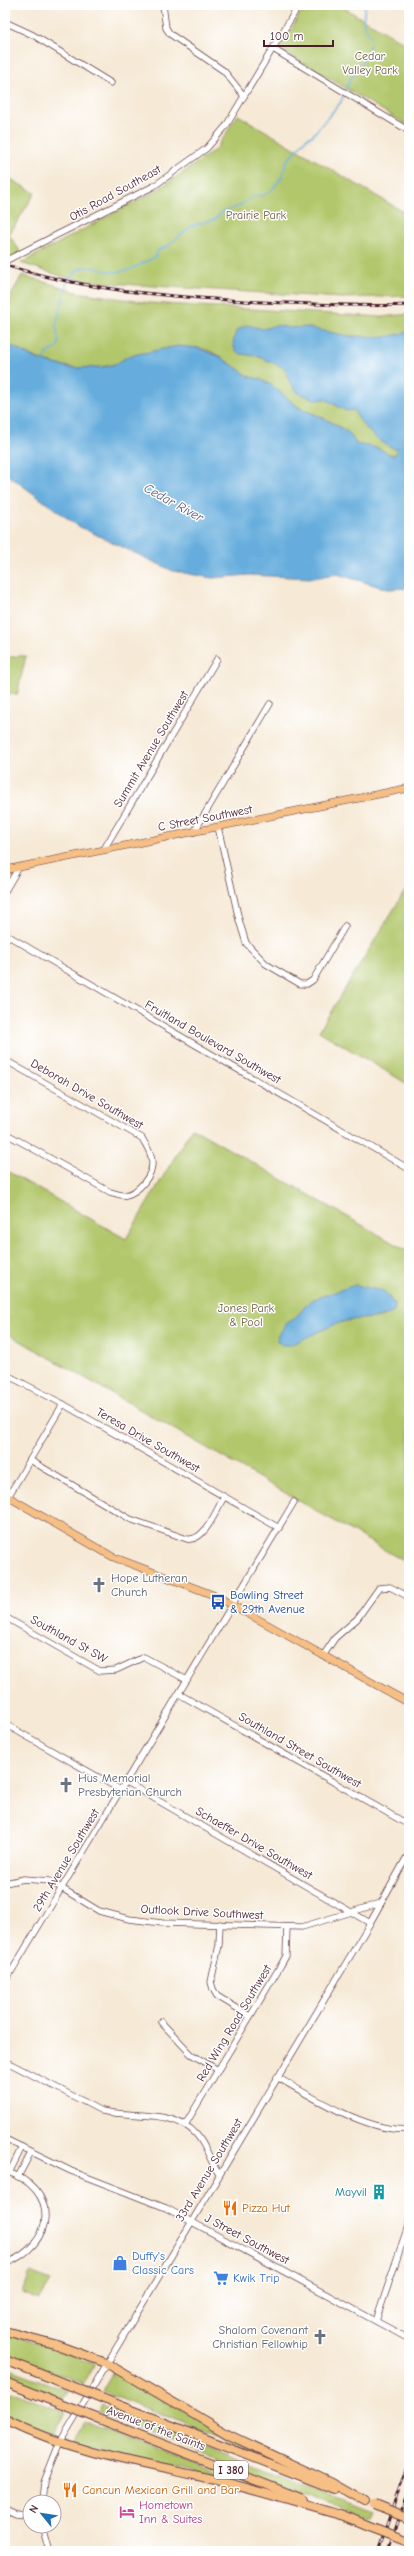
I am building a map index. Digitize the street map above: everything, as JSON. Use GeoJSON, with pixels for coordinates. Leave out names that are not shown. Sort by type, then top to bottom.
{"type":"FeatureCollection","features":[{"type":"Feature","properties":{"kind":"highway"},"geometry":{"type":"LineString","coordinates":[[5,2331],[54,2344],[106,2363],[229,2435],[332,2483],[365,2502]]}},
{"type":"Feature","properties":{"kind":"highway","name":"Avenue of the Saints"},"geometry":{"type":"LineString","coordinates":[[5,2360],[409,2519]]}},
{"type":"Feature","properties":{"kind":"highway","name":"Avenue of the Saints"},"geometry":{"type":"LineString","coordinates":[[5,2382],[409,2541]]}},
{"type":"Feature","properties":{"kind":"highway"},"geometry":{"type":"LineString","coordinates":[[5,2420],[59,2444],[94,2454],[230,2484],[344,2516]]}},
{"type":"Feature","properties":{"kind":"main road","name":"C Street Southwest"},"geometry":{"type":"LineString","coordinates":[[5,870],[409,788]]}},
{"type":"Feature","properties":{"kind":"main road"},"geometry":{"type":"LineString","coordinates":[[6,1498],[113,1557],[194,1586],[232,1605],[409,1704]]}},
{"type":"Feature","properties":{"kind":"street"},"geometry":{"type":"LineString","coordinates":[[162,5],[166,28],[170,34],[224,70],[244,96]]}},
{"type":"Feature","properties":{"kind":"street","name":"Otis Road Southeast"},"geometry":{"type":"LineString","coordinates":[[5,261],[154,186],[186,164],[215,139],[244,96],[299,5]]}},
{"type":"Feature","properties":{"kind":"street"},"geometry":{"type":"LineString","coordinates":[[5,22],[33,35],[111,83]]}},
{"type":"Feature","properties":{"kind":"street"},"geometry":{"type":"LineString","coordinates":[[273,49],[409,131]]}},
{"type":"Feature","properties":{"kind":"street","name":"Summit Avenue Southwest"},"geometry":{"type":"LineString","coordinates":[[104,849],[217,659]]}},
{"type":"Feature","properties":{"kind":"street"},"geometry":{"type":"LineString","coordinates":[[194,832],[270,704]]}},
{"type":"Feature","properties":{"kind":"street"},"geometry":{"type":"LineString","coordinates":[[218,827],[242,933],[254,953],[266,964],[300,984],[307,984],[313,980],[345,926]]}},
{"type":"Feature","properties":{"kind":"street"},"geometry":{"type":"LineString","coordinates":[[5,891],[19,867]]}},
{"type":"Feature","properties":{"kind":"street","name":"Fruitland Boulevard Southwest"},"geometry":{"type":"LineString","coordinates":[[5,934],[409,1169]]}},
{"type":"Feature","properties":{"kind":"street","name":"Deborah Drive Southwest"},"geometry":{"type":"LineString","coordinates":[[5,1060],[142,1138],[149,1150],[152,1162],[148,1177],[140,1188],[126,1195],[110,1192],[5,1133]]}},
{"type":"Feature","properties":{"kind":"street","name":"Teresa Drive Southwest"},"geometry":{"type":"LineString","coordinates":[[6,1376],[63,1404],[279,1528]]}},
{"type":"Feature","properties":{"kind":"street"},"geometry":{"type":"LineString","coordinates":[[6,1498],[63,1404]]}},
{"type":"Feature","properties":{"kind":"street"},"geometry":{"type":"LineString","coordinates":[[30,1460],[130,1519],[187,1539],[194,1540],[201,1535],[224,1497]]}},
{"type":"Feature","properties":{"kind":"street","name":"29th Avenue Southwest"},"geometry":{"type":"LineString","coordinates":[[5,1982],[294,1502]]}},
{"type":"Feature","properties":{"kind":"street"},"geometry":{"type":"LineString","coordinates":[[323,1656],[334,1638],[357,1619],[379,1588],[390,1587],[409,1597]]}},
{"type":"Feature","properties":{"kind":"street","name":"Southland St SW"},"geometry":{"type":"LineString","coordinates":[[5,1616],[100,1671],[116,1670],[144,1657],[187,1680]]}},
{"type":"Feature","properties":{"kind":"street","name":"Southland Street Southwest"},"geometry":{"type":"LineString","coordinates":[[179,1694],[409,1825]]}},
{"type":"Feature","properties":{"kind":"street"},"geometry":{"type":"LineString","coordinates":[[7,1727],[121,1790]]}},
{"type":"Feature","properties":{"kind":"street","name":"Schaeffer Drive Southwest"},"geometry":{"type":"LineString","coordinates":[[126,1782],[370,1922]]}},
{"type":"Feature","properties":{"kind":"street","name":"33rd Avenue Southwest"},"geometry":{"type":"LineString","coordinates":[[43,2494],[45,2479],[59,2444],[370,1922],[409,1853]]}},
{"type":"Feature","properties":{"kind":"street","name":"Outlook Drive Southwest"},"geometry":{"type":"LineString","coordinates":[[5,1884],[24,1879],[39,1879],[62,1888],[93,1908],[130,1919],[220,1924],[302,1927],[381,1903]]}},
{"type":"Feature","properties":{"kind":"street"},"geometry":{"type":"LineString","coordinates":[[220,1924],[219,1944],[211,1982],[213,1989],[217,1996],[250,2016]]}},
{"type":"Feature","properties":{"kind":"street","name":"Red Wing Road Southwest"},"geometry":{"type":"LineString","coordinates":[[185,2125],[286,1956],[287,1927]]}},
{"type":"Feature","properties":{"kind":"street"},"geometry":{"type":"LineString","coordinates":[[161,2022],[191,2054],[218,2070]]}},
{"type":"Feature","properties":{"kind":"street"},"geometry":{"type":"LineString","coordinates":[[5,2061],[102,2110],[116,2114],[172,2119],[185,2125],[203,2142],[219,2174]]}},
{"type":"Feature","properties":{"kind":"street"},"geometry":{"type":"LineString","coordinates":[[278,2077],[330,2108],[396,2131],[409,2129]]}},
{"type":"Feature","properties":{"kind":"street","name":"J Street Southwest"},"geometry":{"type":"LineString","coordinates":[[5,2139],[71,2171],[166,2208],[409,2339]]}},
{"type":"Feature","properties":{"kind":"street"},"geometry":{"type":"LineString","coordinates":[[5,2264],[28,2252],[42,2235],[45,2225],[46,2216],[42,2201],[36,2191],[18,2177],[7,2172],[22,2147]]}},
{"type":"Feature","properties":{"kind":"street"},"geometry":{"type":"LineString","coordinates":[[18,2177],[31,2152]]}},
{"type":"Feature","properties":{"kind":"street"},"geometry":{"type":"LineString","coordinates":[[376,2321],[409,2223]]}},
{"type":"Feature","properties":{"kind":"street"},"geometry":{"type":"LineString","coordinates":[[5,2510],[22,2516]]}},
{"type":"Feature","properties":{"kind":"street"},"geometry":{"type":"LineString","coordinates":[[44,2534],[48,2551]]}},
{"type":"Feature","properties":{"kind":"green space","name":"Cedar Valley Park"},"geometry":{"type":"Polygon","coordinates":[[[305,5],[339,5],[409,46],[409,126],[280,49],[305,5]]]}},
{"type":"Feature","properties":{"kind":"green space","name":"Prairie Park"},"geometry":{"type":"Polygon","coordinates":[[[238,115],[409,215],[409,296],[342,298],[92,282],[64,277],[21,263],[155,191],[184,172],[216,149],[238,115]]]}},
{"type":"Feature","properties":{"kind":"green space"},"geometry":{"type":"Polygon","coordinates":[[[5,176],[35,193],[9,235],[22,254],[5,261],[5,176]]]}},
{"type":"Feature","properties":{"kind":"green space"},"geometry":{"type":"Polygon","coordinates":[[[22,275],[77,292],[149,303],[382,317],[409,314],[409,459],[356,444],[339,426],[297,406],[276,388],[243,374],[219,356],[206,350],[192,348],[151,352],[133,355],[115,364],[86,368],[58,365],[18,350],[5,343],[5,307],[22,275]]]}},
{"type":"Feature","properties":{"kind":"green space"},"geometry":{"type":"Polygon","coordinates":[[[26,656],[17,695],[5,693],[5,658],[26,656]]]}},
{"type":"Feature","properties":{"kind":"green space"},"geometry":{"type":"Polygon","coordinates":[[[405,891],[409,893],[409,1085],[319,1031],[405,891]]]}},
{"type":"Feature","properties":{"kind":"green space","name":"Jones Park & Pool"},"geometry":{"type":"Polygon","coordinates":[[[192,1128],[409,1252],[409,1564],[5,1332],[5,1170],[126,1239],[192,1128]]]}},
{"type":"Feature","properties":{"kind":"green space"},"geometry":{"type":"Polygon","coordinates":[[[30,2273],[51,2281],[39,2300],[23,2293],[30,2273]]]}},
{"type":"Feature","properties":{"kind":"green space"},"geometry":{"type":"Polygon","coordinates":[[[5,2334],[40,2343],[95,2363],[95,2365],[84,2384],[5,2353],[5,2334]]]}},
{"type":"Feature","properties":{"kind":"green space"},"geometry":{"type":"Polygon","coordinates":[[[5,2367],[68,2391],[62,2399],[5,2376],[5,2367]]]}},
{"type":"Feature","properties":{"kind":"green space"},"geometry":{"type":"Polygon","coordinates":[[[113,2371],[264,2455],[103,2391],[113,2371]]]}},
{"type":"Feature","properties":{"kind":"green space"},"geometry":{"type":"Polygon","coordinates":[[[5,2389],[66,2413],[52,2436],[5,2416],[5,2389]]]}},
{"type":"Feature","properties":{"kind":"green space"},"geometry":{"type":"Polygon","coordinates":[[[102,2405],[371,2510],[367,2518],[98,2412],[102,2405]]]}},
{"type":"Feature","properties":{"kind":"green space"},"geometry":{"type":"Polygon","coordinates":[[[84,2421],[245,2484],[70,2444],[84,2421]]]}},
{"type":"Feature","properties":{"kind":"water","name":"Cedar River"},"geometry":{"type":"Polygon","coordinates":[[[247,325],[263,329],[276,325],[290,328],[305,327],[349,336],[385,337],[409,332],[409,588],[388,589],[337,574],[313,578],[249,575],[212,578],[173,571],[78,526],[5,473],[5,343],[39,360],[71,368],[104,367],[118,363],[128,356],[178,346],[198,348],[219,356],[250,377],[261,379],[274,387],[299,408],[324,418],[349,433],[356,444],[378,448],[393,456],[396,454],[397,447],[395,449],[388,446],[376,438],[361,423],[354,410],[346,411],[325,399],[317,400],[298,393],[289,381],[285,368],[257,356],[241,354],[235,350],[233,343],[236,331],[247,325]]]}},
{"type":"Feature","properties":{"kind":"water"},"geometry":{"type":"Polygon","coordinates":[[[355,1285],[384,1291],[395,1305],[394,1312],[381,1317],[342,1322],[290,1345],[282,1345],[277,1341],[278,1335],[287,1323],[294,1319],[311,1300],[355,1285]]]}},
{"type":"Feature","properties":{"kind":"waterway"},"geometry":{"type":"LineString","coordinates":[[365,5],[363,23],[371,38]]}},
{"type":"Feature","properties":{"kind":"waterway"},"geometry":{"type":"LineString","coordinates":[[346,90],[351,77],[365,58],[370,44]]}},
{"type":"Feature","properties":{"kind":"waterway"},"geometry":{"type":"LineString","coordinates":[[45,363],[46,353],[56,349],[59,343],[56,325],[68,279],[73,276],[78,269],[92,267],[117,272],[134,268],[155,257],[158,250],[168,246],[191,226],[216,219],[220,213],[241,205],[256,195],[263,196],[273,189],[283,175],[286,162],[307,138],[312,136],[341,102],[344,93]]}},
{"type":"Feature","properties":{"kind":"railway"},"geometry":{"type":"LineString","coordinates":[[5,265],[69,281],[133,292],[263,302],[372,306],[409,305]]}},
{"type":"Feature","properties":{"kind":"railway"},"geometry":{"type":"LineString","coordinates":[[378,2551],[409,2460]]}},
{"type":"Feature","properties":{"kind":"railway"},"geometry":{"type":"LineString","coordinates":[[388,2551],[409,2490]]}},
{"type":"Feature","properties":{"kind":"place","name":"Hope Lutheran Church"},"geometry":{"type":"Point","coordinates":[99,1585]}},
{"type":"Feature","properties":{"kind":"place","name":"Bowling Street & 29th Avenue"},"geometry":{"type":"Point","coordinates":[218,1602]}},
{"type":"Feature","properties":{"kind":"place","name":"Hus Memorial Presbyterian Church"},"geometry":{"type":"Point","coordinates":[66,1785]}},
{"type":"Feature","properties":{"kind":"place","name":"Mayvil"},"geometry":{"type":"Point","coordinates":[379,2192]}},
{"type":"Feature","properties":{"kind":"place","name":"Pizza Hut"},"geometry":{"type":"Point","coordinates":[230,2208]}},
{"type":"Feature","properties":{"kind":"place","name":"Duffy's Classic Cars"},"geometry":{"type":"Point","coordinates":[120,2263]}},
{"type":"Feature","properties":{"kind":"place","name":"Kwik Trip"},"geometry":{"type":"Point","coordinates":[221,2278]}},
{"type":"Feature","properties":{"kind":"place","name":"Shalom Covenant Christian Fellowhip"},"geometry":{"type":"Point","coordinates":[320,2337]}},
{"type":"Feature","properties":{"kind":"place","name":"Cancun Mexican Grill and Bar"},"geometry":{"type":"Point","coordinates":[70,2490]}},
{"type":"Feature","properties":{"kind":"place","name":"Hometown Inn & Suites"},"geometry":{"type":"Point","coordinates":[127,2512]}}]}
